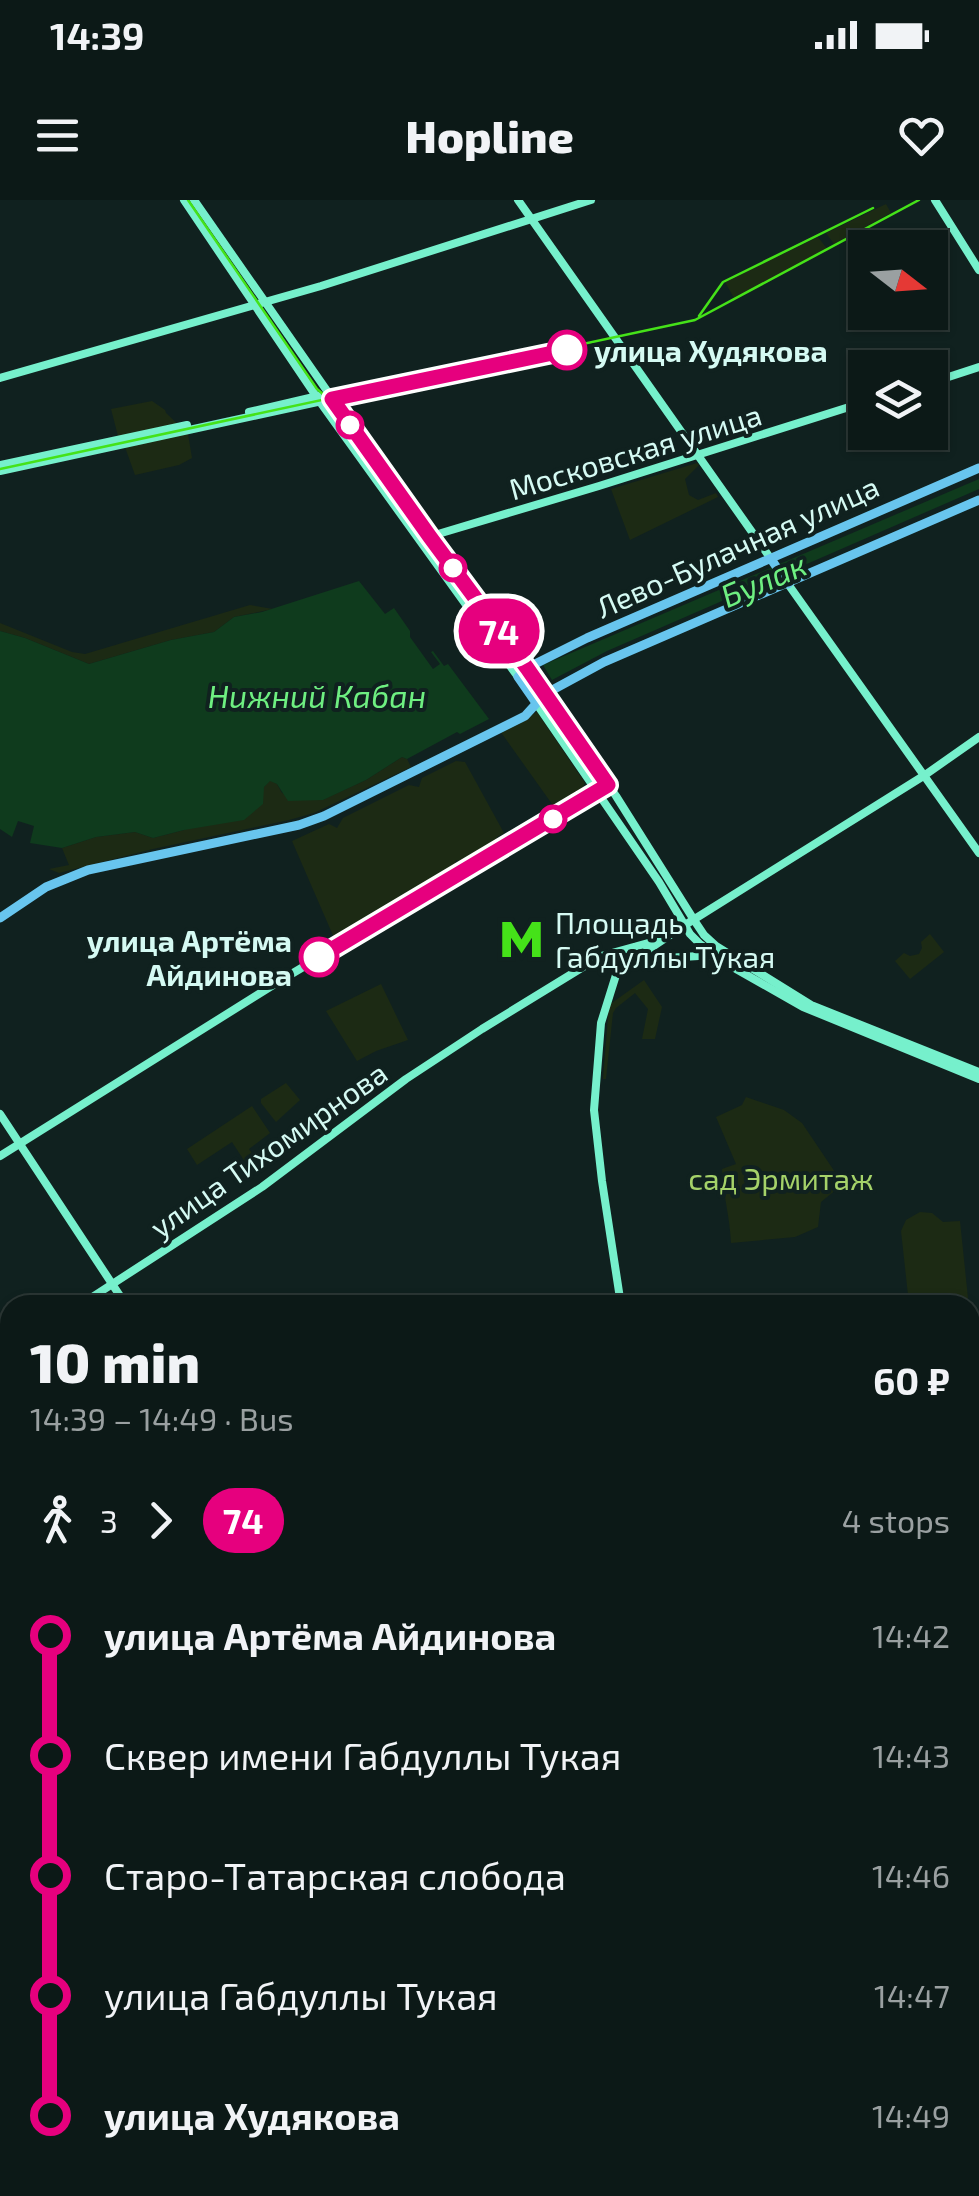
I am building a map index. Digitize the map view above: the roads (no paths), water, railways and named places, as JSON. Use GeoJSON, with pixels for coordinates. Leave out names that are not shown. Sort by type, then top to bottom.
{"type":"FeatureCollection","features":[{"type":"Feature","properties":{"kind":"main road"},"geometry":{"type":"LineString","coordinates":[[184,200],[330,396],[608,785],[695,939],[715,956],[820,1016],[979,1075]]}},
{"type":"Feature","properties":{"kind":"main road"},"geometry":{"type":"LineString","coordinates":[[194,200],[318,399],[689,923],[716,946],[811,1005],[979,1075]]}},
{"type":"Feature","properties":{"kind":"main road"},"geometry":{"type":"LineString","coordinates":[[518,200],[979,854]]}},
{"type":"Feature","properties":{"kind":"main road"},"geometry":{"type":"LineString","coordinates":[[0,378],[260,304],[591,200]]}},
{"type":"Feature","properties":{"kind":"main road"},"geometry":{"type":"LineString","coordinates":[[935,200],[979,270]]}},
{"type":"Feature","properties":{"kind":"main road"},"geometry":{"type":"LineString","coordinates":[[948,377],[979,368]]}},
{"type":"Feature","properties":{"kind":"main road"},"geometry":{"type":"LineString","coordinates":[[0,468],[330,396]]}},
{"type":"Feature","properties":{"kind":"main road","name":"Московская улица"},"geometry":{"type":"LineString","coordinates":[[418,538],[848,407]]}},
{"type":"Feature","properties":{"kind":"main road","name":"Лево-Булачная улица"},"geometry":{"type":"LineString","coordinates":[[518,677],[527,668],[587,638],[979,468]]}},
{"type":"Feature","properties":{"kind":"main road"},"geometry":{"type":"LineString","coordinates":[[0,915],[46,887],[88,870],[324,816],[525,716],[545,694],[604,662],[979,500]]}},
{"type":"Feature","properties":{"kind":"main road"},"geometry":{"type":"LineString","coordinates":[[619,1295],[594,1110],[600,1022],[616,975],[689,923],[979,737]]}},
{"type":"Feature","properties":{"kind":"main road"},"geometry":{"type":"LineString","coordinates":[[0,1156],[303,967],[608,785]]}},
{"type":"Feature","properties":{"kind":"main road","name":"улица Тихомирнова"},"geometry":{"type":"LineString","coordinates":[[96,1295],[262,1187],[386,1093],[482,1029],[598,959],[668,937]]}},
{"type":"Feature","properties":{"kind":"main road"},"geometry":{"type":"LineString","coordinates":[[598,959],[715,956]]}},
{"type":"Feature","properties":{"kind":"main road"},"geometry":{"type":"LineString","coordinates":[[598,959],[611,962],[616,975]]}},
{"type":"Feature","properties":{"kind":"main road"},"geometry":{"type":"LineString","coordinates":[[0,1114],[119,1295]]}},
{"type":"Feature","properties":{"kind":"water","name":"Булак"},"geometry":{"type":"Polygon","coordinates":[[[979,479],[979,489],[607,651],[552,680],[543,665],[979,479]]]}},
{"type":"Feature","properties":{"kind":"water","name":"Нижний Кабан"},"geometry":{"type":"Polygon","coordinates":[[[359,581],[385,614],[394,608],[433,669],[440,664],[433,651],[444,666],[448,664],[489,719],[407,759],[402,757],[323,800],[288,801],[277,784],[270,781],[264,787],[263,804],[244,820],[153,838],[135,832],[96,837],[62,848],[30,843],[34,826],[18,821],[12,837],[0,829],[0,631],[89,664],[214,632],[234,617],[359,581]]]}},
{"type":"Feature","properties":{"kind":"tram line"},"geometry":{"type":"LineString","coordinates":[[188,200],[317,389],[333,396]]}},
{"type":"Feature","properties":{"kind":"tram line"},"geometry":{"type":"LineString","coordinates":[[0,469],[695,320],[919,200]]}},
{"type":"Feature","properties":{"kind":"tram line"},"geometry":{"type":"LineString","coordinates":[[699,316],[723,282],[873,208]]}},
{"type":"Feature","properties":{"kind":"place","name":"улица Худякова"},"geometry":{"type":"Point","coordinates":[567,350]}},
{"type":"Feature","properties":{"kind":"place","name":"Площадь Габдуллы Тукая"},"geometry":{"type":"Point","coordinates":[522,939]}},
{"type":"Feature","properties":{"kind":"place","name":"улица Артёма Айдинова"},"geometry":{"type":"Point","coordinates":[319,957]}},
{"type":"Feature","properties":{"kind":"park label","name":"сад Эрмитаж"},"geometry":{"type":"Point","coordinates":[781,1178]}}]}
